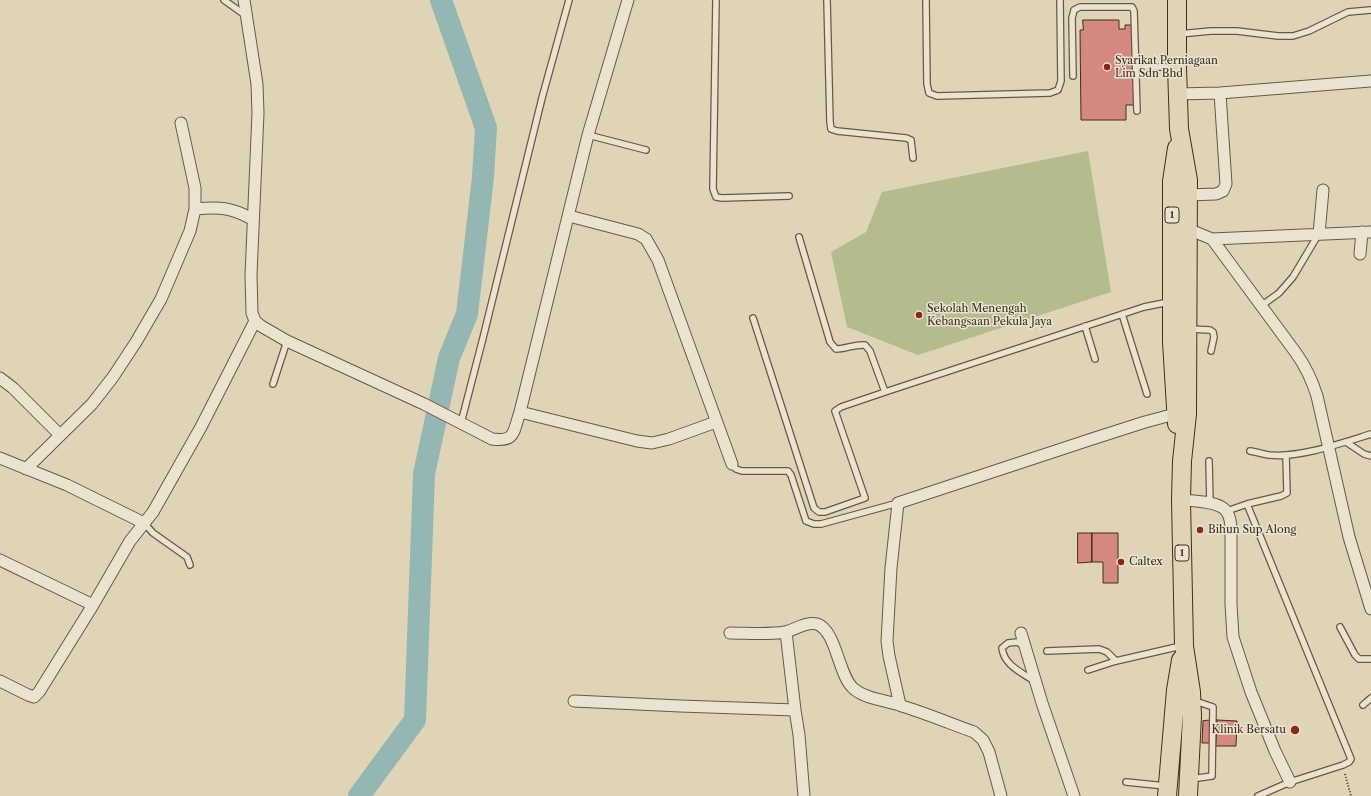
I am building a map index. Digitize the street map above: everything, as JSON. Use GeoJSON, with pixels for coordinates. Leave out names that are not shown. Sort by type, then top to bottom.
{"type":"FeatureCollection","features":[{"type":"Feature","properties":{"kind":"main road","name":"1"},"geometry":{"type":"LineString","coordinates":[[1177,0],[1176,34],[1179,128],[1188,180],[1188,229],[1180,301],[1172,342],[1175,414],[1182,460]]}},
{"type":"Feature","properties":{"kind":"main road","name":"1"},"geometry":{"type":"LineString","coordinates":[[1179,128],[1172,180],[1180,301],[1187,329],[1187,414],[1182,460],[1181,500],[1184,646],[1192,716],[1189,788]]}},
{"type":"Feature","properties":{"kind":"main road","name":"1"},"geometry":{"type":"LineString","coordinates":[[1168,791],[1176,690],[1184,646]]}},
{"type":"Feature","properties":{"kind":"street"},"geometry":{"type":"LineString","coordinates":[[244,0],[257,84],[258,113],[252,219],[251,291],[252,313],[255,321],[287,341],[424,404],[492,439],[506,440],[513,434],[520,412],[588,135],[628,0]]}},
{"type":"Feature","properties":{"kind":"street"},"geometry":{"type":"LineString","coordinates":[[1177,94],[1220,93],[1371,81]]}},
{"type":"Feature","properties":{"kind":"street"},"geometry":{"type":"LineString","coordinates":[[1187,195],[1216,194],[1223,191],[1226,184],[1220,93]]}},
{"type":"Feature","properties":{"kind":"street"},"geometry":{"type":"LineString","coordinates":[[26,469],[92,404],[114,377],[161,299],[190,231],[195,209],[195,188],[181,123]]}},
{"type":"Feature","properties":{"kind":"street"},"geometry":{"type":"LineString","coordinates":[[1319,234],[1323,190]]}},
{"type":"Feature","properties":{"kind":"street"},"geometry":{"type":"LineString","coordinates":[[195,209],[214,207],[230,208],[240,211],[252,219]]}},
{"type":"Feature","properties":{"kind":"street"},"geometry":{"type":"LineString","coordinates":[[569,216],[638,234],[646,239],[658,260],[732,464]]}},
{"type":"Feature","properties":{"kind":"street"},"geometry":{"type":"LineString","coordinates":[[1188,229],[1212,239],[1367,232],[1360,254]]}},
{"type":"Feature","properties":{"kind":"street"},"geometry":{"type":"LineString","coordinates":[[1212,239],[1306,366],[1317,396],[1350,537],[1371,610]]}},
{"type":"Feature","properties":{"kind":"street"},"geometry":{"type":"LineString","coordinates":[[0,681],[28,696],[34,696],[39,692],[93,605],[130,541],[153,512],[201,427],[255,321]]}},
{"type":"Feature","properties":{"kind":"street"},"geometry":{"type":"LineString","coordinates":[[0,378],[13,388],[60,435]]}},
{"type":"Feature","properties":{"kind":"street"},"geometry":{"type":"LineString","coordinates":[[520,412],[637,441],[652,443],[669,439],[716,422]]}},
{"type":"Feature","properties":{"kind":"street"},"geometry":{"type":"LineString","coordinates":[[900,705],[887,640],[891,568],[898,503],[1092,439],[1175,414]]}},
{"type":"Feature","properties":{"kind":"street"},"geometry":{"type":"LineString","coordinates":[[0,458],[67,486],[144,524]]}},
{"type":"Feature","properties":{"kind":"street"},"geometry":{"type":"LineString","coordinates":[[1181,500],[1210,503],[1220,506],[1227,511],[1231,530],[1231,604],[1233,637],[1251,692],[1275,751],[1290,782]]}},
{"type":"Feature","properties":{"kind":"street"},"geometry":{"type":"LineString","coordinates":[[0,560],[93,605]]}},
{"type":"Feature","properties":{"kind":"street"},"geometry":{"type":"LineString","coordinates":[[730,633],[770,634],[786,632],[803,626],[816,624],[823,627],[828,634],[845,678],[853,689],[864,695],[900,705],[974,732],[983,740],[989,752],[1001,796]]}},
{"type":"Feature","properties":{"kind":"street"},"geometry":{"type":"LineString","coordinates":[[786,632],[799,735],[804,796]]}},
{"type":"Feature","properties":{"kind":"street"},"geometry":{"type":"LineString","coordinates":[[1021,633],[1074,796]]}},
{"type":"Feature","properties":{"kind":"street"},"geometry":{"type":"LineString","coordinates":[[574,701],[795,710]]}},
{"type":"Feature","properties":{"kind":"lane"},"geometry":{"type":"LineString","coordinates":[[224,0],[247,16]]}},
{"type":"Feature","properties":{"kind":"lane"},"geometry":{"type":"LineString","coordinates":[[461,423],[542,98],[569,0]]}},
{"type":"Feature","properties":{"kind":"lane"},"geometry":{"type":"LineString","coordinates":[[716,0],[713,190],[716,197],[722,198],[789,196]]}},
{"type":"Feature","properties":{"kind":"lane"},"geometry":{"type":"LineString","coordinates":[[827,0],[831,129],[837,131],[906,138],[911,140],[913,158]]}},
{"type":"Feature","properties":{"kind":"lane"},"geometry":{"type":"LineString","coordinates":[[926,0],[926,84],[929,93],[937,96],[1050,94],[1058,90],[1060,81],[1060,0]]}},
{"type":"Feature","properties":{"kind":"lane"},"geometry":{"type":"LineString","coordinates":[[1072,76],[1072,18],[1074,10],[1080,7],[1132,7],[1134,12],[1137,110]]}},
{"type":"Feature","properties":{"kind":"lane"},"geometry":{"type":"LineString","coordinates":[[1176,34],[1211,31],[1237,31],[1278,36],[1294,36],[1309,31],[1348,12],[1371,10]]}},
{"type":"Feature","properties":{"kind":"lane"},"geometry":{"type":"LineString","coordinates":[[1136,66],[1177,67]]}},
{"type":"Feature","properties":{"kind":"lane"},"geometry":{"type":"LineString","coordinates":[[588,135],[646,150]]}},
{"type":"Feature","properties":{"kind":"lane"},"geometry":{"type":"LineString","coordinates":[[1261,306],[1279,293],[1293,277],[1319,234]]}},
{"type":"Feature","properties":{"kind":"lane"},"geometry":{"type":"LineString","coordinates":[[799,237],[830,342],[836,349],[843,349],[856,344],[865,345],[870,351],[885,392]]}},
{"type":"Feature","properties":{"kind":"lane"},"geometry":{"type":"LineString","coordinates":[[753,318],[814,508],[819,512],[825,512],[865,498],[835,411],[840,407],[1144,307],[1180,301]]}},
{"type":"Feature","properties":{"kind":"lane"},"geometry":{"type":"LineString","coordinates":[[1122,314],[1147,394]]}},
{"type":"Feature","properties":{"kind":"lane"},"geometry":{"type":"LineString","coordinates":[[1085,326],[1095,360]]}},
{"type":"Feature","properties":{"kind":"lane"},"geometry":{"type":"LineString","coordinates":[[1187,329],[1210,330],[1213,332],[1214,337],[1211,351]]}},
{"type":"Feature","properties":{"kind":"lane"},"geometry":{"type":"LineString","coordinates":[[273,384],[287,341]]}},
{"type":"Feature","properties":{"kind":"lane"},"geometry":{"type":"LineString","coordinates":[[1250,451],[1269,455],[1286,455],[1328,448],[1371,434]]}},
{"type":"Feature","properties":{"kind":"lane"},"geometry":{"type":"LineString","coordinates":[[1346,442],[1364,454],[1371,456]]}},
{"type":"Feature","properties":{"kind":"lane"},"geometry":{"type":"LineString","coordinates":[[1227,511],[1287,493],[1286,455]]}},
{"type":"Feature","properties":{"kind":"lane"},"geometry":{"type":"LineString","coordinates":[[1209,462],[1210,503]]}},
{"type":"Feature","properties":{"kind":"lane"},"geometry":{"type":"LineString","coordinates":[[732,464],[736,469],[742,471],[788,471],[791,475],[806,521],[814,524],[821,524],[898,503]]}},
{"type":"Feature","properties":{"kind":"lane"},"geometry":{"type":"LineString","coordinates":[[1247,504],[1351,759],[1343,765],[1290,782],[1258,796]]}},
{"type":"Feature","properties":{"kind":"lane"},"geometry":{"type":"LineString","coordinates":[[144,524],[153,533],[187,558],[190,565]]}},
{"type":"Feature","properties":{"kind":"lane"},"geometry":{"type":"LineString","coordinates":[[1340,627],[1355,655],[1359,659],[1371,659]]}},
{"type":"Feature","properties":{"kind":"lane"},"geometry":{"type":"LineString","coordinates":[[1025,648],[1018,642],[1008,643],[1002,648],[1003,655],[1007,663],[1036,682]]}},
{"type":"Feature","properties":{"kind":"lane"},"geometry":{"type":"LineString","coordinates":[[1088,670],[1116,661],[1184,646]]}},
{"type":"Feature","properties":{"kind":"lane"},"geometry":{"type":"LineString","coordinates":[[1047,651],[1099,649],[1107,652],[1116,661]]}},
{"type":"Feature","properties":{"kind":"lane"},"geometry":{"type":"LineString","coordinates":[[1363,705],[1371,698]]}},
{"type":"Feature","properties":{"kind":"lane"},"geometry":{"type":"LineString","coordinates":[[1126,782],[1168,791]]}},
{"type":"Feature","properties":{"kind":"path"},"geometry":{"type":"LineString","coordinates":[[1343,765],[1351,796]]}},
{"type":"Feature","properties":{"kind":"green space"},"geometry":{"type":"Polygon","coordinates":[[[1088,151],[1111,292],[918,355],[847,327],[831,252],[866,232],[882,192],[1088,151]]]}},
{"type":"Feature","properties":{"kind":"building","name":"Syarikat Perniagaan Lim Sdn Bhd"},"geometry":{"type":"Polygon","coordinates":[[[1083,20],[1119,20],[1119,29],[1125,29],[1125,25],[1133,25],[1134,105],[1126,105],[1126,120],[1081,120],[1080,30],[1083,30],[1083,20]]]}},
{"type":"Feature","properties":{"kind":"building"},"geometry":{"type":"Polygon","coordinates":[[[1078,533],[1092,533],[1092,562],[1078,563],[1078,533]]]}},
{"type":"Feature","properties":{"kind":"building"},"geometry":{"type":"Polygon","coordinates":[[[1092,533],[1118,533],[1118,583],[1103,583],[1103,562],[1092,562],[1092,533]]]}},
{"type":"Feature","properties":{"kind":"building"},"geometry":{"type":"Polygon","coordinates":[[[1217,720],[1237,721],[1236,746],[1216,746],[1217,720]]]}},
{"type":"Feature","properties":{"kind":"building"},"geometry":{"type":"Polygon","coordinates":[[[1217,720],[1216,743],[1202,743],[1203,721],[1217,720]]]}},
{"type":"Feature","properties":{"kind":"waterway"},"geometry":{"type":"LineString","coordinates":[[359,796],[415,720],[424,474],[449,358],[467,314],[483,177],[486,128],[441,0]]}},
{"type":"Feature","properties":{"kind":"place","name":"Syarikat Perniagaan Lim Sdn Bhd"},"geometry":{"type":"Point","coordinates":[1107,67]}},
{"type":"Feature","properties":{"kind":"place","name":"Sekolah Menengah Kebangsaan Pekula Jaya"},"geometry":{"type":"Point","coordinates":[919,315]}},
{"type":"Feature","properties":{"kind":"place","name":"Bihun Sup Along"},"geometry":{"type":"Point","coordinates":[1200,530]}},
{"type":"Feature","properties":{"kind":"place","name":"Caltex"},"geometry":{"type":"Point","coordinates":[1121,562]}},
{"type":"Feature","properties":{"kind":"place","name":"Klinik Bersatu"},"geometry":{"type":"Point","coordinates":[1295,730]}}]}
